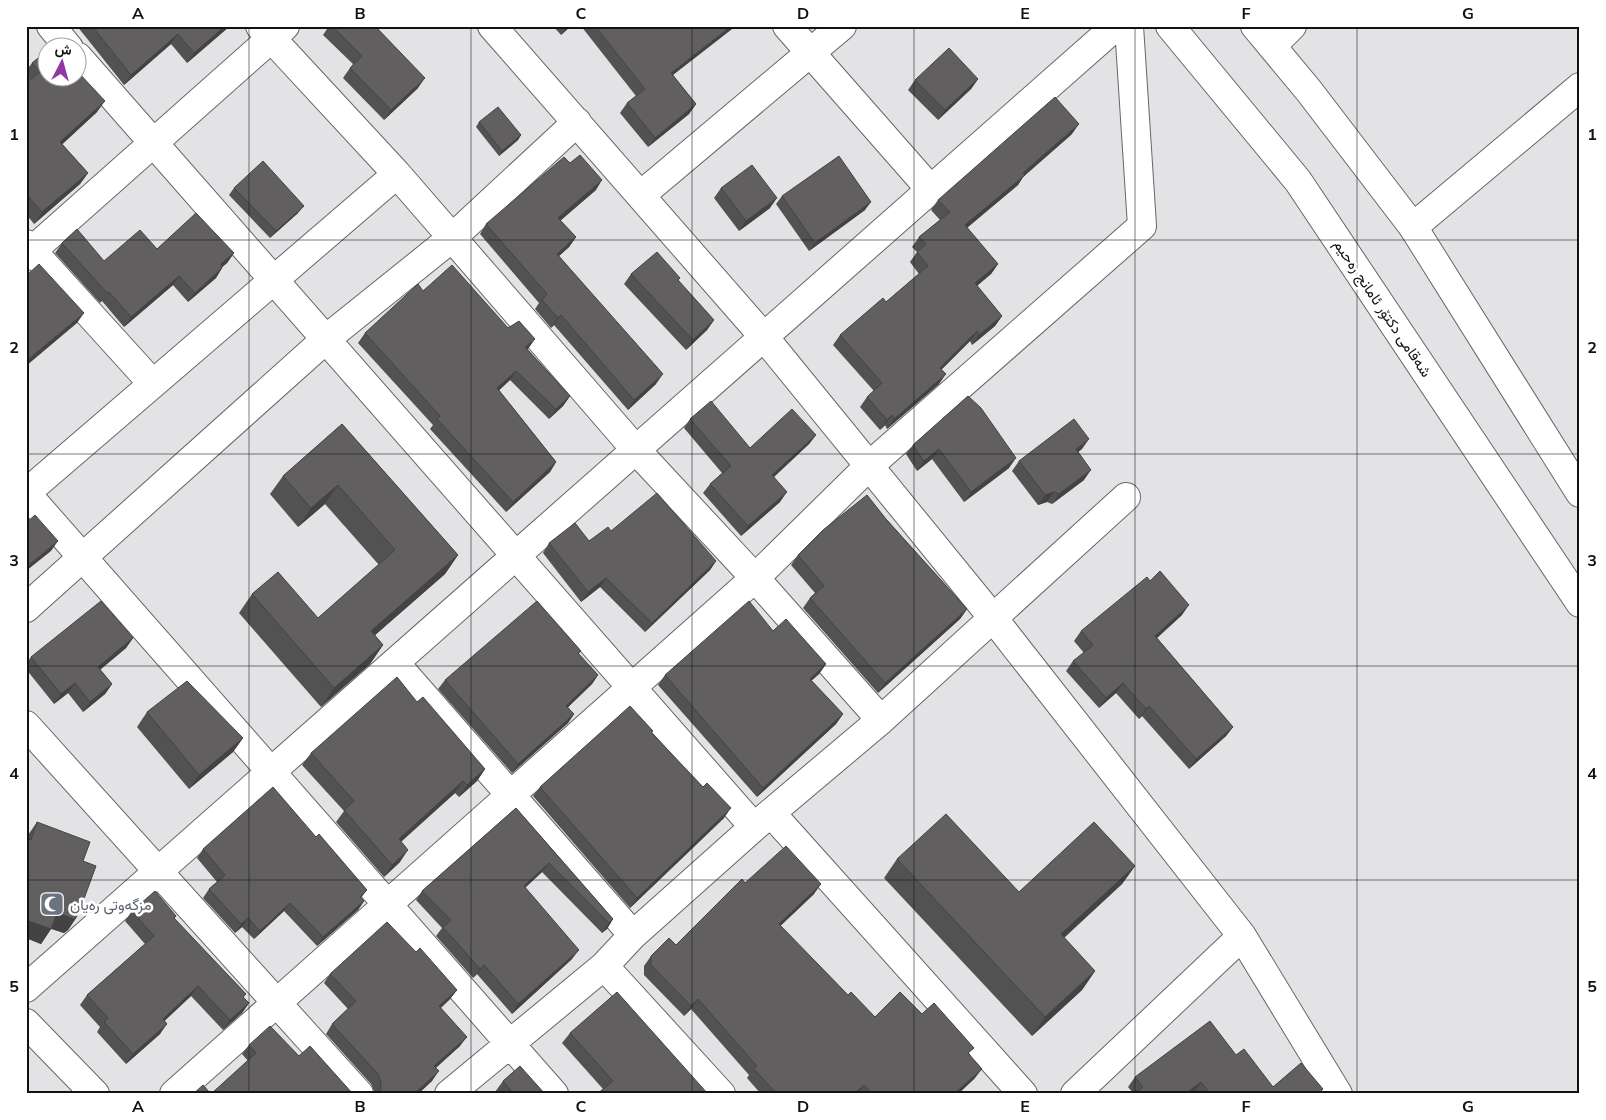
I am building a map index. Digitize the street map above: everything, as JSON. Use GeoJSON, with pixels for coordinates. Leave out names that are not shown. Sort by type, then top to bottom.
{"type":"FeatureCollection","features":[{"type":"Feature","properties":{"kind":"street"},"geometry":{"type":"LineString","coordinates":[[51,26],[61,38]]}},
{"type":"Feature","properties":{"kind":"street"},"geometry":{"type":"LineString","coordinates":[[492,26],[764,337],[993,618],[1242,936],[1338,1094]]}},
{"type":"Feature","properties":{"kind":"street"},"geometry":{"type":"LineString","coordinates":[[787,26],[931,190]]}},
{"type":"Feature","properties":{"kind":"street"},"geometry":{"type":"LineString","coordinates":[[641,195],[842,26]]}},
{"type":"Feature","properties":{"kind":"street"},"geometry":{"type":"LineString","coordinates":[[26,988],[1116,26]]}},
{"type":"Feature","properties":{"kind":"street"},"geometry":{"type":"LineString","coordinates":[[174,1094],[755,578],[870,465],[1142,226],[1129,26]]}},
{"type":"Feature","properties":{"kind":"street","name":"شەقامی دکتۆر ئامانج رەحیم"},"geometry":{"type":"LineString","coordinates":[[1170,26],[1298,181],[1580,603]]}},
{"type":"Feature","properties":{"kind":"street"},"geometry":{"type":"LineString","coordinates":[[1292,26],[1263,36],[1309,90],[1413,227],[1580,494]]}},
{"type":"Feature","properties":{"kind":"street"},"geometry":{"type":"LineString","coordinates":[[153,384],[28,250],[154,143],[272,31],[453,237],[636,450],[755,578],[881,720]]}},
{"type":"Feature","properties":{"kind":"street"},"geometry":{"type":"LineString","coordinates":[[88,68],[632,688],[762,820],[1012,1090]]}},
{"type":"Feature","properties":{"kind":"street"},"geometry":{"type":"LineString","coordinates":[[1413,227],[1580,87]]}},
{"type":"Feature","properties":{"kind":"street"},"geometry":{"type":"LineString","coordinates":[[26,608],[326,339],[453,237],[577,122]]}},
{"type":"Feature","properties":{"kind":"street"},"geometry":{"type":"LineString","coordinates":[[397,174],[26,493],[554,1094]]}},
{"type":"Feature","properties":{"kind":"street"},"geometry":{"type":"LineString","coordinates":[[449,1094],[604,966],[633,935],[762,820],[881,720],[1126,497]]}},
{"type":"Feature","properties":{"kind":"street"},"geometry":{"type":"LineString","coordinates":[[395,663],[512,794],[633,935]]}},
{"type":"Feature","properties":{"kind":"street"},"geometry":{"type":"LineString","coordinates":[[26,724],[359,1094]]}},
{"type":"Feature","properties":{"kind":"street"},"geometry":{"type":"LineString","coordinates":[[1075,1094],[1242,936]]}},
{"type":"Feature","properties":{"kind":"street"},"geometry":{"type":"LineString","coordinates":[[604,966],[721,1094]]}},
{"type":"Feature","properties":{"kind":"street"},"geometry":{"type":"LineString","coordinates":[[26,1023],[95,1094]]}},
{"type":"Feature","properties":{"kind":"building"},"geometry":{"type":"Polygon","coordinates":[[[92,26],[225,26],[194,53],[178,34],[131,75],[92,26]]]}},
{"type":"Feature","properties":{"kind":"building"},"geometry":{"type":"Polygon","coordinates":[[[332,26],[375,26],[425,78],[391,110],[350,68],[362,56],[332,26]]]}},
{"type":"Feature","properties":{"kind":"building"},"geometry":{"type":"Polygon","coordinates":[[[595,26],[655,26],[656,28],[658,26],[731,26],[671,73],[696,104],[655,138],[627,103],[645,89],[595,26]]]}},
{"type":"Feature","properties":{"kind":"building"},"geometry":{"type":"Polygon","coordinates":[[[949,48],[978,79],[945,110],[915,80],[949,48]]]}},
{"type":"Feature","properties":{"kind":"building"},"geometry":{"type":"Polygon","coordinates":[[[38,58],[38,70],[32,63],[38,58]]]}},
{"type":"Feature","properties":{"kind":"building"},"geometry":{"type":"Polygon","coordinates":[[[38,74],[38,88],[88,88],[88,83],[105,101],[60,142],[88,173],[42,212],[26,194],[26,83],[38,74]]]}},
{"type":"Feature","properties":{"kind":"building"},"geometry":{"type":"Polygon","coordinates":[[[1055,97],[1079,124],[1023,173],[1025,175],[965,225],[998,264],[975,283],[1002,316],[979,335],[977,331],[940,368],[946,374],[894,419],[892,415],[887,420],[867,397],[882,383],[840,335],[883,298],[886,302],[928,266],[917,252],[926,244],[919,237],[950,212],[938,200],[1055,97]]]}},
{"type":"Feature","properties":{"kind":"building"},"geometry":{"type":"Polygon","coordinates":[[[498,107],[521,135],[502,151],[479,122],[498,107]]]}},
{"type":"Feature","properties":{"kind":"building"},"geometry":{"type":"Polygon","coordinates":[[[580,155],[602,180],[558,218],[576,237],[557,254],[663,374],[634,400],[561,315],[558,318],[542,300],[547,294],[486,224],[564,157],[570,163],[580,155]]]}},
{"type":"Feature","properties":{"kind":"building"},"geometry":{"type":"Polygon","coordinates":[[[839,156],[871,202],[815,243],[782,196],[839,156]]]}},
{"type":"Feature","properties":{"kind":"building"},"geometry":{"type":"Polygon","coordinates":[[[263,161],[304,206],[276,231],[234,188],[263,161]]]}},
{"type":"Feature","properties":{"kind":"building"},"geometry":{"type":"Polygon","coordinates":[[[752,165],[777,198],[746,221],[721,188],[752,165]]]}},
{"type":"Feature","properties":{"kind":"building"},"geometry":{"type":"Polygon","coordinates":[[[196,213],[234,253],[221,264],[222,268],[195,293],[179,276],[131,317],[62,243],[77,229],[104,261],[140,230],[157,249],[196,213]]]}},
{"type":"Feature","properties":{"kind":"building"},"geometry":{"type":"Polygon","coordinates":[[[657,252],[680,278],[678,280],[714,320],[693,340],[631,274],[657,252]]]}},
{"type":"Feature","properties":{"kind":"building"},"geometry":{"type":"Polygon","coordinates":[[[39,264],[84,313],[26,361],[26,276],[39,264]]]}},
{"type":"Feature","properties":{"kind":"building"},"geometry":{"type":"Polygon","coordinates":[[[452,265],[508,328],[519,321],[535,339],[525,347],[570,396],[556,409],[516,371],[497,388],[556,462],[513,502],[437,419],[440,416],[365,333],[418,284],[423,291],[452,265]]]}},
{"type":"Feature","properties":{"kind":"building"},"geometry":{"type":"Polygon","coordinates":[[[968,396],[981,408],[1016,458],[971,492],[939,449],[924,461],[913,445],[968,396]]]}},
{"type":"Feature","properties":{"kind":"building"},"geometry":{"type":"Polygon","coordinates":[[[711,401],[750,448],[792,409],[816,435],[772,475],[787,492],[748,526],[710,484],[731,466],[690,419],[711,401]]]}},
{"type":"Feature","properties":{"kind":"building"},"geometry":{"type":"Polygon","coordinates":[[[1074,419],[1089,439],[1076,449],[1091,470],[1059,494],[1054,492],[1045,495],[1019,461],[1074,419]]]}},
{"type":"Feature","properties":{"kind":"building"},"geometry":{"type":"Polygon","coordinates":[[[342,424],[458,555],[371,631],[383,645],[334,688],[252,594],[278,572],[318,618],[395,550],[338,485],[311,508],[283,476],[342,424]]]}},
{"type":"Feature","properties":{"kind":"building"},"geometry":{"type":"Polygon","coordinates":[[[657,493],[716,561],[652,623],[606,578],[588,592],[549,543],[575,523],[589,541],[608,527],[611,531],[657,493]]]}},
{"type":"Feature","properties":{"kind":"building"},"geometry":{"type":"Polygon","coordinates":[[[867,495],[886,519],[967,609],[885,683],[810,598],[824,586],[798,555],[823,530],[867,495]]]}},
{"type":"Feature","properties":{"kind":"building"},"geometry":{"type":"Polygon","coordinates":[[[35,515],[58,541],[26,567],[26,523],[35,515]]]}},
{"type":"Feature","properties":{"kind":"building"},"geometry":{"type":"Polygon","coordinates":[[[1160,571],[1189,605],[1155,636],[1233,727],[1196,759],[1149,706],[1146,709],[1123,683],[1106,698],[1073,661],[1093,645],[1081,631],[1147,577],[1150,581],[1160,571]]]}},
{"type":"Feature","properties":{"kind":"building"},"geometry":{"type":"Polygon","coordinates":[[[101,601],[133,638],[98,667],[112,684],[90,702],[75,683],[61,694],[31,657],[101,601]]]}},
{"type":"Feature","properties":{"kind":"building"},"geometry":{"type":"Polygon","coordinates":[[[537,601],[581,651],[578,653],[598,675],[566,706],[574,714],[518,764],[445,680],[537,601]]]}},
{"type":"Feature","properties":{"kind":"building"},"geometry":{"type":"Polygon","coordinates":[[[749,601],[773,631],[786,619],[826,664],[810,679],[843,714],[763,788],[665,675],[749,601]]]}},
{"type":"Feature","properties":{"kind":"building"},"geometry":{"type":"Polygon","coordinates":[[[397,677],[417,702],[423,697],[485,769],[467,785],[463,781],[399,839],[408,850],[392,865],[344,810],[354,801],[311,753],[397,677]]]}},
{"type":"Feature","properties":{"kind":"building"},"geometry":{"type":"Polygon","coordinates":[[[187,681],[243,738],[199,775],[147,712],[187,681]]]}},
{"type":"Feature","properties":{"kind":"building"},"geometry":{"type":"Polygon","coordinates":[[[630,706],[653,731],[651,732],[703,787],[707,783],[731,808],[637,898],[540,787],[630,706]]]}},
{"type":"Feature","properties":{"kind":"building"},"geometry":{"type":"Polygon","coordinates":[[[273,787],[316,837],[319,834],[367,890],[360,897],[364,901],[323,937],[290,903],[260,931],[248,918],[241,924],[209,889],[225,875],[203,849],[273,787]]]}},
{"type":"Feature","properties":{"kind":"building"},"geometry":{"type":"Polygon","coordinates":[[[516,808],[613,919],[609,923],[549,863],[524,886],[579,950],[518,1004],[484,965],[480,969],[443,927],[451,920],[422,891],[516,808]]]}},
{"type":"Feature","properties":{"kind":"building"},"geometry":{"type":"Polygon","coordinates":[[[946,814],[1019,892],[1094,822],[1135,866],[1061,934],[1095,971],[1045,1017],[897,859],[946,814]]]}},
{"type":"Feature","properties":{"kind":"building","name":"مزگەوتی رەیان"},"geometry":{"type":"Polygon","coordinates":[[[37,822],[90,842],[83,861],[96,866],[78,915],[74,919],[57,913],[51,929],[26,920],[26,838],[31,840],[37,822]]]}},
{"type":"Feature","properties":{"kind":"building"},"geometry":{"type":"Polygon","coordinates":[[[786,846],[821,884],[779,924],[848,995],[851,992],[875,1017],[900,992],[922,1014],[934,1003],[974,1048],[968,1053],[982,1069],[954,1094],[872,1094],[864,1085],[854,1094],[792,1094],[790,1091],[788,1094],[777,1094],[754,1069],[757,1066],[698,999],[691,1006],[651,965],[651,956],[669,938],[676,945],[742,879],[745,883],[786,846]]]}},
{"type":"Feature","properties":{"kind":"building"},"geometry":{"type":"Polygon","coordinates":[[[155,891],[176,916],[174,918],[246,994],[243,997],[249,1003],[230,1020],[198,986],[163,1019],[167,1024],[133,1054],[104,1022],[108,1018],[87,995],[154,936],[132,911],[155,891]]]}},
{"type":"Feature","properties":{"kind":"building"},"geometry":{"type":"Polygon","coordinates":[[[387,922],[416,952],[420,948],[457,990],[439,1006],[467,1037],[434,1066],[439,1071],[414,1094],[378,1094],[381,1089],[381,1082],[378,1074],[332,1024],[356,1001],[330,974],[387,922]]]}},
{"type":"Feature","properties":{"kind":"building"},"geometry":{"type":"Polygon","coordinates":[[[617,992],[708,1094],[597,1094],[613,1081],[570,1033],[617,992]]]}},
{"type":"Feature","properties":{"kind":"building"},"geometry":{"type":"Polygon","coordinates":[[[1210,1021],[1236,1055],[1244,1049],[1273,1087],[1301,1063],[1323,1089],[1318,1094],[1210,1094],[1201,1082],[1185,1094],[1135,1094],[1143,1087],[1135,1077],[1210,1021]]]}},
{"type":"Feature","properties":{"kind":"building"},"geometry":{"type":"Polygon","coordinates":[[[270,1026],[299,1056],[310,1046],[353,1094],[211,1094],[256,1053],[249,1045],[270,1026]]]}},
{"type":"Feature","properties":{"kind":"building"},"geometry":{"type":"Polygon","coordinates":[[[520,1066],[545,1094],[514,1094],[503,1081],[520,1066]]]}},
{"type":"Feature","properties":{"kind":"building"},"geometry":{"type":"Polygon","coordinates":[[[203,1085],[211,1094],[193,1094],[203,1085]]]}},
{"type":"Feature","properties":{"kind":"place","name":"مزگەوتی رەیان"},"geometry":{"type":"Point","coordinates":[52,904]}}]}
